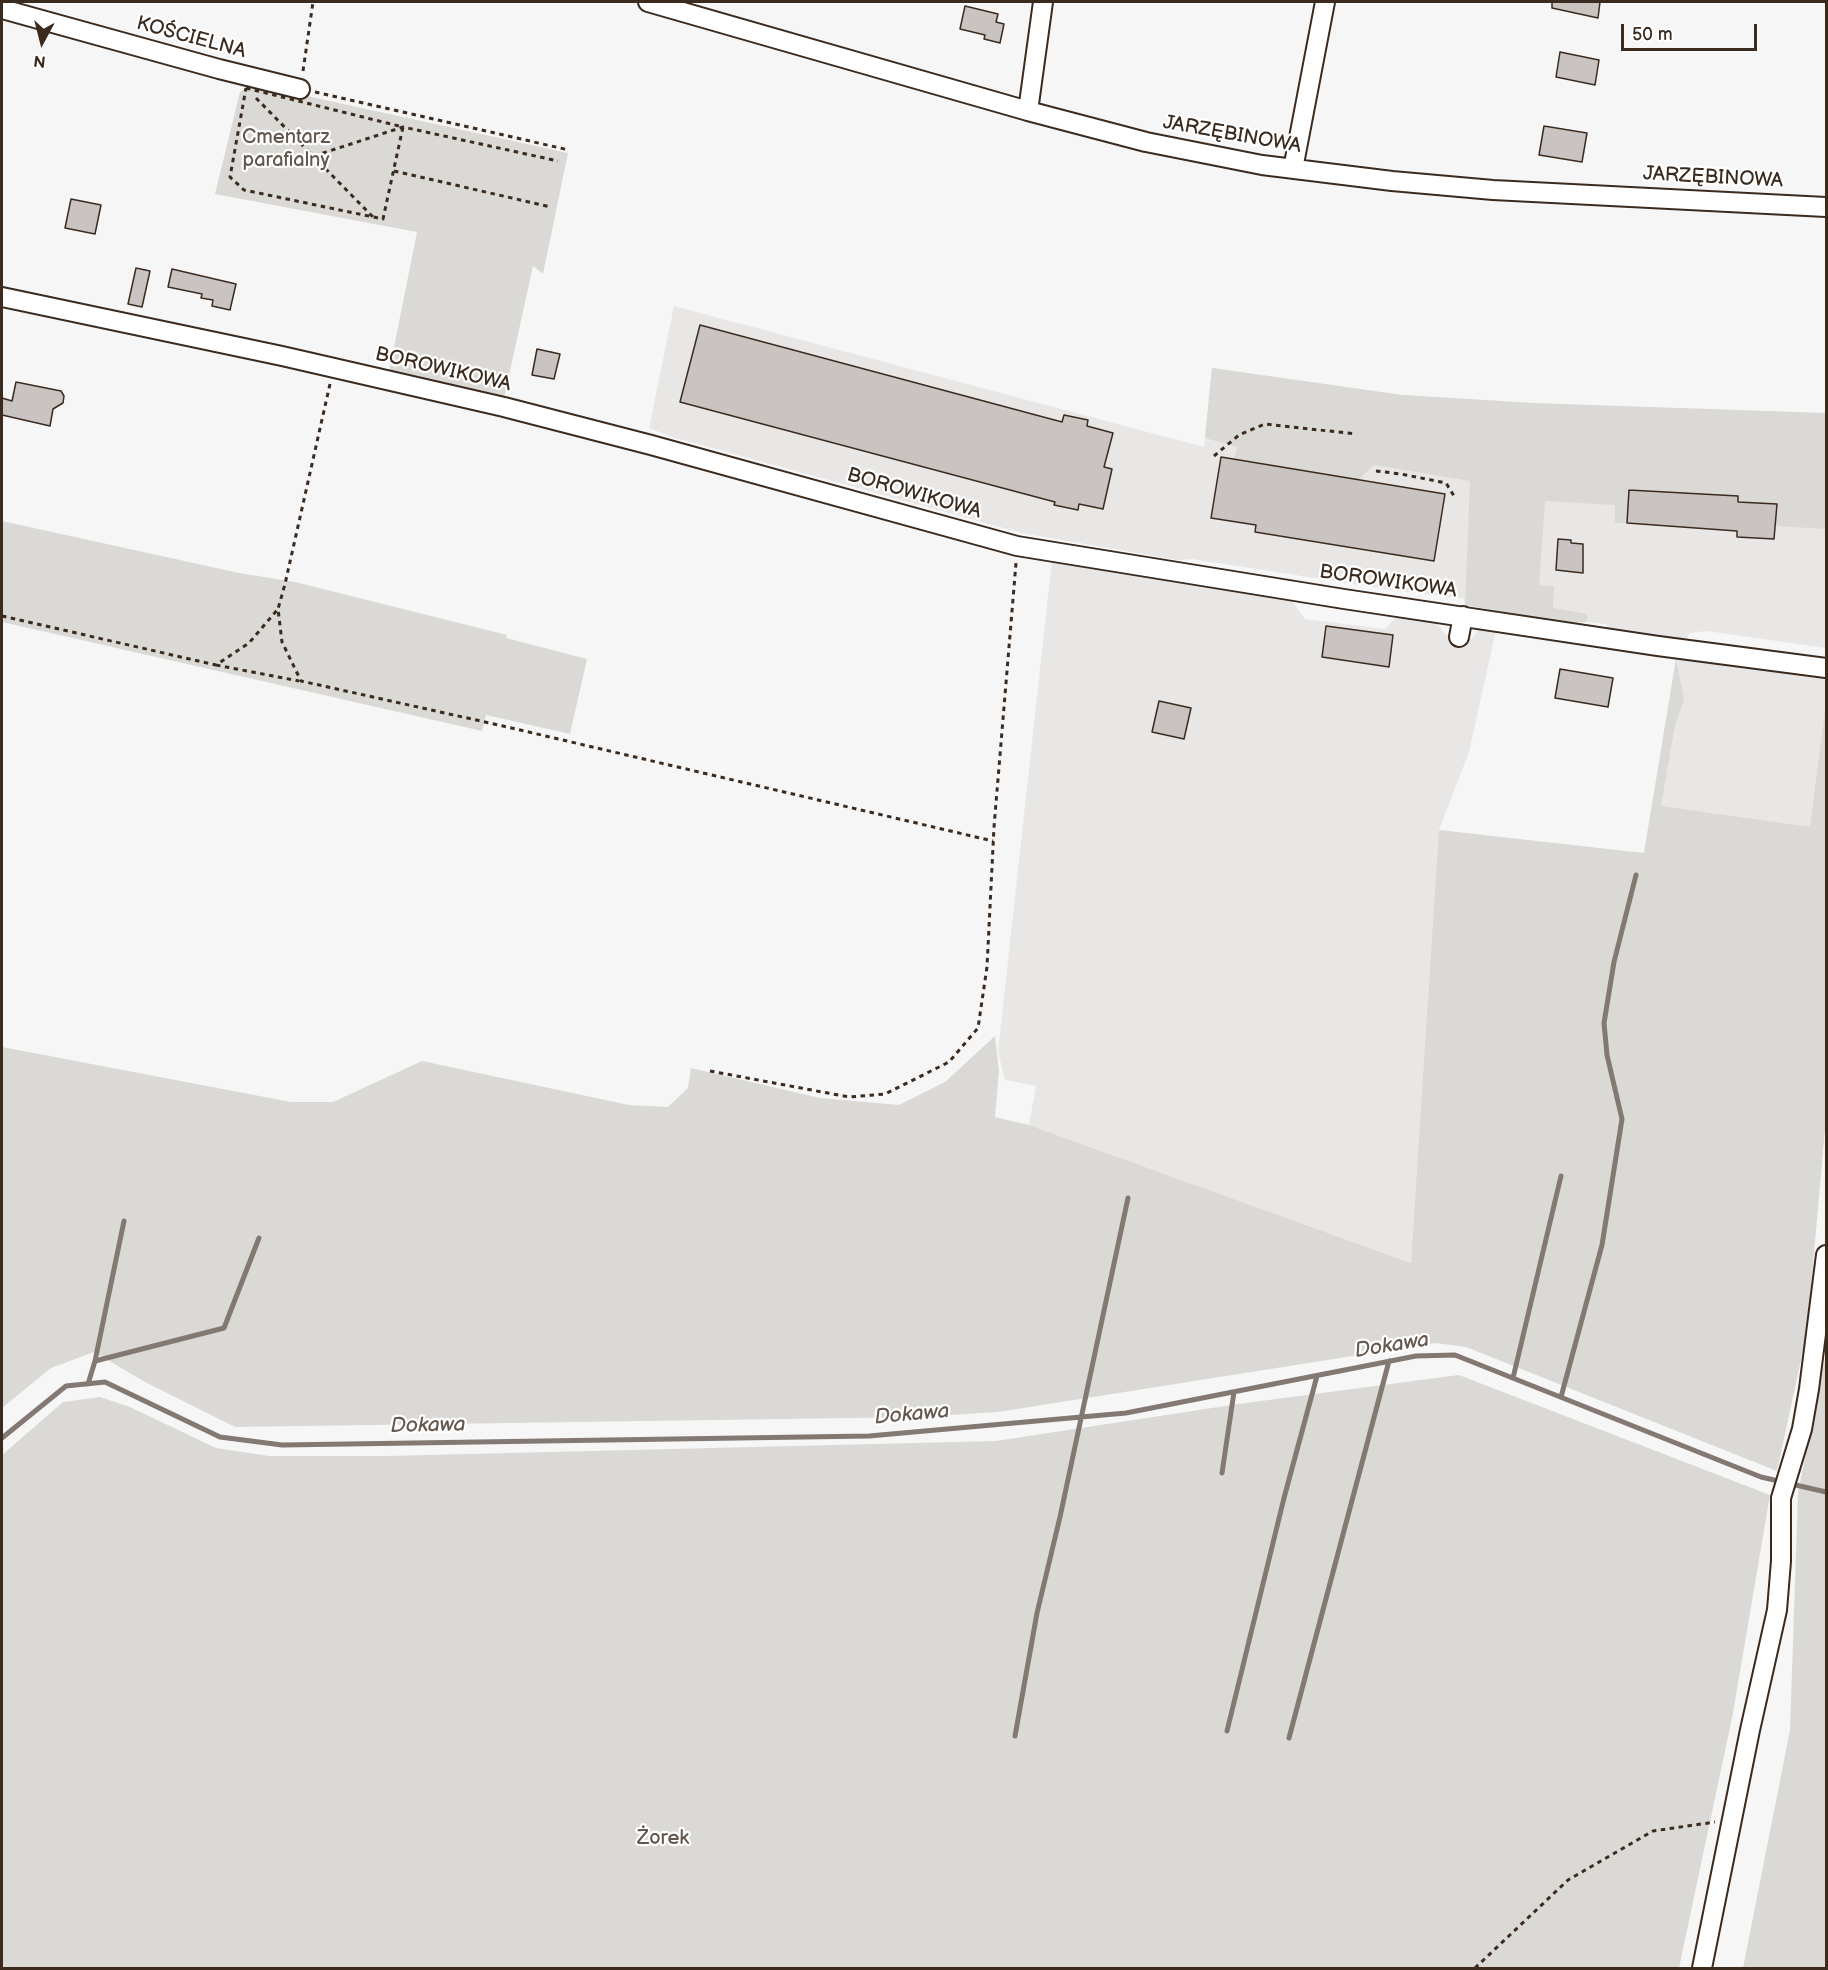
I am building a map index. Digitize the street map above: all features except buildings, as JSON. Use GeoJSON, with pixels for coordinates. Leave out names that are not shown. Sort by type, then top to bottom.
{"type":"FeatureCollection","features":[{"type":"Feature","properties":{"kind":"street","name":"JARZĘBINOWA"},"geometry":{"type":"LineString","coordinates":[[648,2],[1028,111],[1146,142],[1262,165],[1392,182],[1493,190],[1827,207]]}},
{"type":"Feature","properties":{"kind":"street"},"geometry":{"type":"LineString","coordinates":[[1028,111],[1042,2]]}},
{"type":"Feature","properties":{"kind":"street"},"geometry":{"type":"LineString","coordinates":[[1293,169],[1324,2]]}},
{"type":"Feature","properties":{"kind":"street","name":"KOŚCIELNA"},"geometry":{"type":"LineString","coordinates":[[2,9],[218,73],[300,89]]}},
{"type":"Feature","properties":{"kind":"street","name":"BOROWIKOWA"},"geometry":{"type":"LineString","coordinates":[[2,297],[525,412],[1017,546],[1322,596],[1658,646],[1827,668]]}},
{"type":"Feature","properties":{"kind":"street"},"geometry":{"type":"LineString","coordinates":[[1459,638],[1462,616]]}},
{"type":"Feature","properties":{"kind":"street"},"geometry":{"type":"LineString","coordinates":[[1702,1968],[1777,1611],[1781,1561],[1781,1498],[1799,1441],[1809,1389],[1827,1255]]}},
{"type":"Feature","properties":{"kind":"path"},"geometry":{"type":"LineString","coordinates":[[313,2],[300,89],[569,150]]}},
{"type":"Feature","properties":{"kind":"path"},"geometry":{"type":"LineString","coordinates":[[246,88],[230,177],[244,190],[383,219],[404,127]]}},
{"type":"Feature","properties":{"kind":"path"},"geometry":{"type":"LineString","coordinates":[[246,88],[404,127],[558,161]]}},
{"type":"Feature","properties":{"kind":"path"},"geometry":{"type":"LineString","coordinates":[[246,88],[374,218]]}},
{"type":"Feature","properties":{"kind":"path"},"geometry":{"type":"LineString","coordinates":[[314,156],[404,127]]}},
{"type":"Feature","properties":{"kind":"path"},"geometry":{"type":"LineString","coordinates":[[393,171],[551,207]]}},
{"type":"Feature","properties":{"kind":"path"},"geometry":{"type":"LineString","coordinates":[[301,681],[282,642],[278,609],[333,368]]}},
{"type":"Feature","properties":{"kind":"path"},"geometry":{"type":"LineString","coordinates":[[1214,456],[1239,435],[1265,424],[1356,434]]}},
{"type":"Feature","properties":{"kind":"path"},"geometry":{"type":"LineString","coordinates":[[1376,471],[1446,483],[1454,496]]}},
{"type":"Feature","properties":{"kind":"path"},"geometry":{"type":"LineString","coordinates":[[710,1071],[849,1097],[885,1094],[949,1062],[978,1028],[987,967],[1001,722],[1017,546]]}},
{"type":"Feature","properties":{"kind":"path"},"geometry":{"type":"LineString","coordinates":[[216,665],[249,643],[278,609]]}},
{"type":"Feature","properties":{"kind":"path"},"geometry":{"type":"LineString","coordinates":[[2,616],[216,665],[301,681],[502,726],[993,841]]}},
{"type":"Feature","properties":{"kind":"path"},"geometry":{"type":"LineString","coordinates":[[1474,1968],[1568,1880],[1653,1831],[1732,1819]]}},
{"type":"Feature","properties":{"kind":"shaded area"},"geometry":{"type":"Polygon","coordinates":[[[674,306],[1204,447],[1212,368],[1402,395],[1534,403],[1826,498],[1826,648],[1707,631],[1689,633],[1687,640],[1610,629],[1606,624],[1569,623],[1465,605],[1464,599],[1192,559],[1177,560],[1022,533],[672,437],[649,428],[674,306]]]}},
{"type":"Feature","properties":{"kind":"shaded area"},"geometry":{"type":"Polygon","coordinates":[[[1052,560],[1287,595],[1305,619],[1385,629],[1399,614],[1434,620],[1446,635],[1471,639],[1478,630],[1496,630],[1469,752],[1439,830],[1449,908],[1411,1263],[1029,1125],[1036,1086],[1005,1080],[998,1052],[1052,560]]]}},
{"type":"Feature","properties":{"kind":"shaded area"},"geometry":{"type":"Polygon","coordinates":[[[1676,659],[1826,677],[1826,873],[1644,853],[1676,659]]]}},
{"type":"Feature","properties":{"kind":"green space","name":"Cmentarz parafialny"},"geometry":{"type":"Polygon","coordinates":[[[252,84],[568,153],[543,274],[533,266],[504,398],[389,372],[417,232],[215,194],[240,92],[252,84]]]}},
{"type":"Feature","properties":{"kind":"green space"},"geometry":{"type":"Polygon","coordinates":[[[1212,368],[1402,395],[1534,403],[1826,413],[1826,529],[1775,526],[1776,504],[1738,502],[1738,496],[1629,490],[1627,523],[1615,523],[1615,505],[1545,501],[1539,585],[1554,586],[1553,608],[1587,614],[1587,622],[1569,623],[1465,605],[1470,481],[1374,465],[1358,480],[1234,459],[1237,447],[1205,438],[1212,368]]]}},
{"type":"Feature","properties":{"kind":"green space"},"geometry":{"type":"Polygon","coordinates":[[[2,521],[239,573],[295,582],[507,635],[506,638],[587,659],[570,734],[486,715],[482,731],[2,622],[2,521]]]}},
{"type":"Feature","properties":{"kind":"green space"},"geometry":{"type":"Polygon","coordinates":[[[1676,659],[1684,700],[1675,725],[1661,806],[1810,827],[1826,703],[1826,1118],[1807,1332],[1777,1471],[1466,1347],[1435,1343],[998,1412],[920,1417],[235,1427],[145,1382],[94,1352],[51,1368],[2,1408],[2,1047],[291,1102],[333,1102],[422,1061],[629,1105],[668,1107],[688,1088],[691,1068],[820,1098],[899,1105],[945,1082],[995,1036],[999,1071],[995,1117],[1029,1125],[1411,1263],[1439,830],[1644,853],[1676,659]]]}},
{"type":"Feature","properties":{"kind":"green space"},"geometry":{"type":"Polygon","coordinates":[[[1826,1354],[1826,1968],[1743,1968],[1790,1730],[1798,1493],[1826,1354]]]}},
{"type":"Feature","properties":{"kind":"green space","name":"Żorek"},"geometry":{"type":"Polygon","coordinates":[[[1459,1375],[1770,1495],[1733,1713],[1679,1968],[2,1968],[2,1455],[63,1402],[100,1397],[130,1407],[216,1448],[269,1456],[387,1456],[996,1441],[1238,1404],[1459,1375]]]}},
{"type":"Feature","properties":{"kind":"waterway"},"geometry":{"type":"LineString","coordinates":[[1561,1397],[1602,1245],[1622,1119],[1607,1055],[1604,1023],[1614,962],[1636,875]]}},
{"type":"Feature","properties":{"kind":"waterway"},"geometry":{"type":"LineString","coordinates":[[1513,1378],[1561,1176]]}},
{"type":"Feature","properties":{"kind":"waterway"},"geometry":{"type":"LineString","coordinates":[[1015,1736],[1037,1613],[1060,1517],[1128,1198]]}},
{"type":"Feature","properties":{"kind":"waterway"},"geometry":{"type":"LineString","coordinates":[[95,1361],[124,1221]]}},
{"type":"Feature","properties":{"kind":"waterway"},"geometry":{"type":"LineString","coordinates":[[88,1384],[95,1361],[224,1328],[259,1238]]}},
{"type":"Feature","properties":{"kind":"waterway","name":"Dokawa"},"geometry":{"type":"LineString","coordinates":[[2,1438],[66,1386],[105,1382],[220,1437],[282,1445],[869,1436],[1126,1413],[1416,1356],[1455,1355],[1761,1477],[1826,1492]]}},
{"type":"Feature","properties":{"kind":"waterway"},"geometry":{"type":"LineString","coordinates":[[1289,1738],[1389,1361]]}},
{"type":"Feature","properties":{"kind":"waterway"},"geometry":{"type":"LineString","coordinates":[[1227,1731],[1284,1498],[1317,1376]]}},
{"type":"Feature","properties":{"kind":"waterway"},"geometry":{"type":"LineString","coordinates":[[1222,1473],[1234,1392]]}}]}
